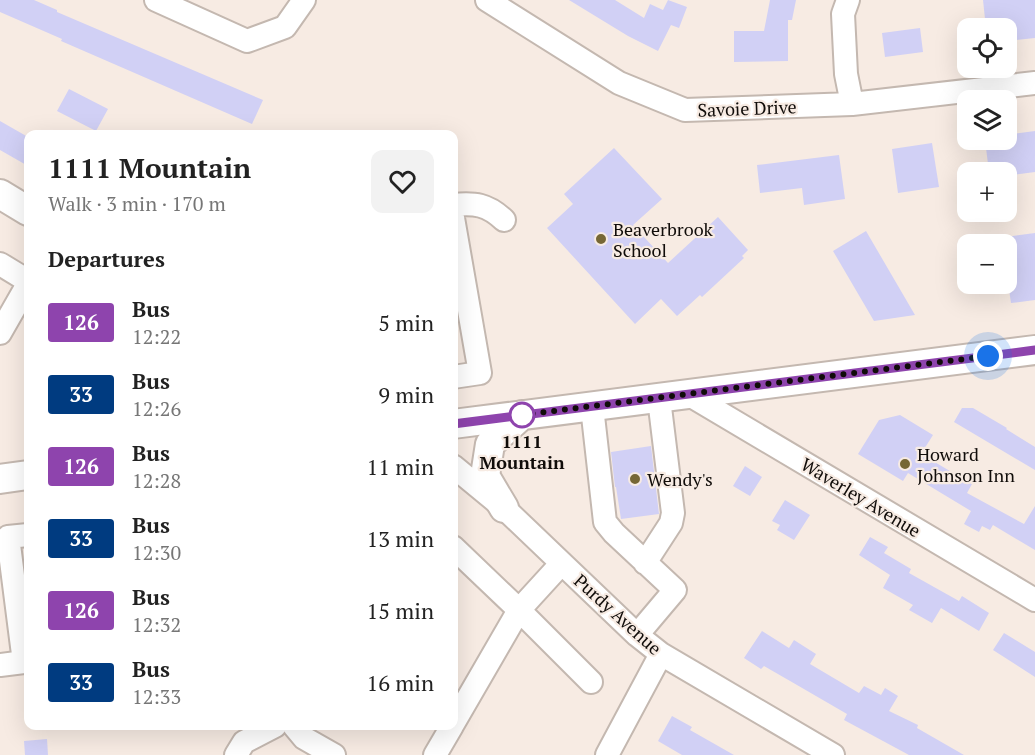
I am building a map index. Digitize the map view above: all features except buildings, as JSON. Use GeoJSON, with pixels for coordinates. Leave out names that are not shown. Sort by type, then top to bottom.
{"type":"FeatureCollection","features":[{"type":"Feature","properties":{"kind":"main road"},"geometry":{"type":"LineString","coordinates":[[0,195],[24,209]]}},
{"type":"Feature","properties":{"kind":"main road"},"geometry":{"type":"LineString","coordinates":[[458,423],[1035,350]]}},
{"type":"Feature","properties":{"kind":"main road"},"geometry":{"type":"LineString","coordinates":[[504,508],[485,476],[490,444],[522,415]]}},
{"type":"Feature","properties":{"kind":"main road"},"geometry":{"type":"LineString","coordinates":[[0,479],[24,476]]}},
{"type":"Feature","properties":{"kind":"street"},"geometry":{"type":"LineString","coordinates":[[156,0],[247,41],[285,27],[304,0]]}},
{"type":"Feature","properties":{"kind":"street","name":"Savoie Drive"},"geometry":{"type":"LineString","coordinates":[[487,0],[619,83],[685,110],[852,104],[1035,83]]}},
{"type":"Feature","properties":{"kind":"street"},"geometry":{"type":"LineString","coordinates":[[848,0],[843,14],[846,74],[852,104]]}},
{"type":"Feature","properties":{"kind":"street"},"geometry":{"type":"LineString","coordinates":[[458,204],[471,203],[486,206],[504,220]]}},
{"type":"Feature","properties":{"kind":"street"},"geometry":{"type":"LineString","coordinates":[[458,247],[480,373],[458,376]]}},
{"type":"Feature","properties":{"kind":"street"},"geometry":{"type":"LineString","coordinates":[[0,264],[24,279]]}},
{"type":"Feature","properties":{"kind":"street"},"geometry":{"type":"LineString","coordinates":[[0,333],[24,289]]}},
{"type":"Feature","properties":{"kind":"street","name":"Waverley Avenue"},"geometry":{"type":"LineString","coordinates":[[688,394],[1035,600]]}},
{"type":"Feature","properties":{"kind":"street"},"geometry":{"type":"LineString","coordinates":[[645,563],[670,523],[673,513],[658,399]]}},
{"type":"Feature","properties":{"kind":"street"},"geometry":{"type":"LineString","coordinates":[[592,407],[605,522],[675,590],[638,635]]}},
{"type":"Feature","properties":{"kind":"street","name":"Purdy Avenue"},"geometry":{"type":"LineString","coordinates":[[458,470],[504,508],[561,564],[661,654],[833,755]]}},
{"type":"Feature","properties":{"kind":"street"},"geometry":{"type":"LineString","coordinates":[[620,539],[627,543],[636,543],[657,538],[664,533]]}},
{"type":"Feature","properties":{"kind":"street"},"geometry":{"type":"LineString","coordinates":[[0,665],[24,662],[12,540]]}},
{"type":"Feature","properties":{"kind":"street"},"geometry":{"type":"LineString","coordinates":[[458,553],[591,682]]}},
{"type":"Feature","properties":{"kind":"street"},"geometry":{"type":"LineString","coordinates":[[458,715],[519,610],[561,564]]}},
{"type":"Feature","properties":{"kind":"street"},"geometry":{"type":"LineString","coordinates":[[607,755],[661,654]]}},
{"type":"Feature","properties":{"kind":"street"},"geometry":{"type":"LineString","coordinates":[[236,755],[244,742],[267,730]]}},
{"type":"Feature","properties":{"kind":"street"},"geometry":{"type":"LineString","coordinates":[[297,730],[304,738],[334,755]]}},
{"type":"Feature","properties":{"kind":"street"},"geometry":{"type":"LineString","coordinates":[[435,755],[449,730]]}},
{"type":"Feature","properties":{"kind":"bus line","name":"126"},"geometry":{"type":"LineString","coordinates":[[458,423],[1035,350]]}},
{"type":"Feature","properties":{"kind":"place","name":"Beaverbrook School"},"geometry":{"type":"Point","coordinates":[601,239]}},
{"type":"Feature","properties":{"kind":"place","name":"1111 Mountain"},"geometry":{"type":"Point","coordinates":[522,415]}},
{"type":"Feature","properties":{"kind":"place","name":"Howard Johnson Inn"},"geometry":{"type":"Point","coordinates":[905,464]}},
{"type":"Feature","properties":{"kind":"place","name":"Wendy's"},"geometry":{"type":"Point","coordinates":[635,479]}},
{"type":"Feature","properties":{"kind":"route"},"geometry":{"type":"LineString","coordinates":[[522,415],[988,356]]}}]}
